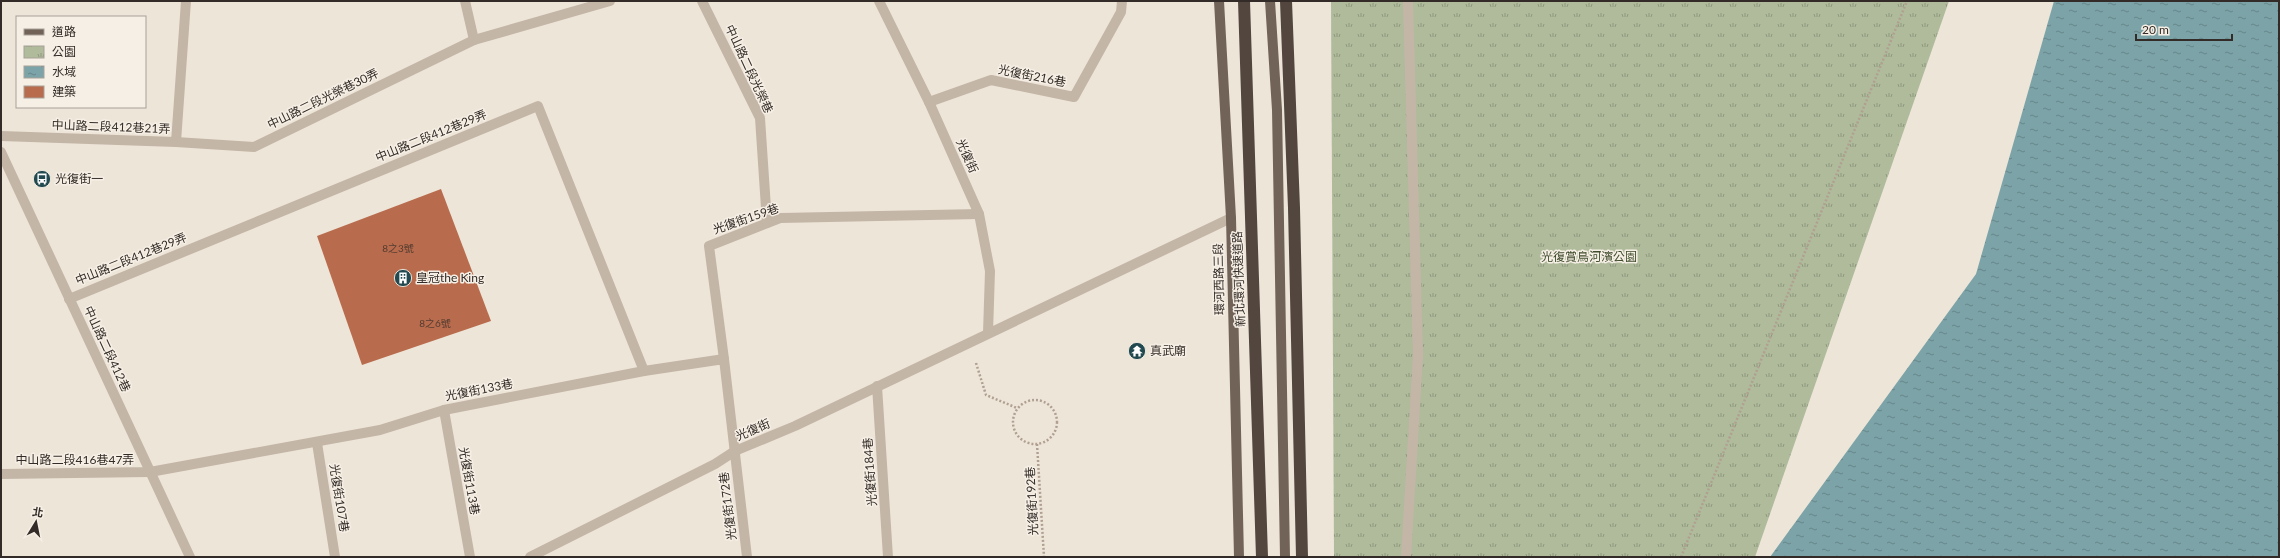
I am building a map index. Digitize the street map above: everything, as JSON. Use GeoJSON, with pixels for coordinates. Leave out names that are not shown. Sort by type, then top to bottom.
{"type":"FeatureCollection","features":[{"type":"Feature","properties":{"kind":"highway","name":"新北環河快速道路"},"geometry":{"type":"LineString","coordinates":[[1244,1],[1262,557]]}},
{"type":"Feature","properties":{"kind":"highway"},"geometry":{"type":"LineString","coordinates":[[1286,1],[1294,208],[1302,557]]}},
{"type":"Feature","properties":{"kind":"main road","name":"環河西路三段"},"geometry":{"type":"LineString","coordinates":[[1219,1],[1230,218],[1239,557]]}},
{"type":"Feature","properties":{"kind":"main road"},"geometry":{"type":"LineString","coordinates":[[1270,1],[1277,110],[1285,557]]}},
{"type":"Feature","properties":{"kind":"street","name":"中山路二段412巷21弄"},"geometry":{"type":"LineString","coordinates":[[1,136],[176,142],[186,1]]}},
{"type":"Feature","properties":{"kind":"street"},"geometry":{"type":"LineString","coordinates":[[465,1],[474,40]]}},
{"type":"Feature","properties":{"kind":"street","name":"中山路二段光榮巷30弄"},"geometry":{"type":"LineString","coordinates":[[176,142],[254,146],[474,40],[610,1]]}},
{"type":"Feature","properties":{"kind":"street","name":"中山路二段光榮巷"},"geometry":{"type":"LineString","coordinates":[[702,1],[760,118],[767,223]]}},
{"type":"Feature","properties":{"kind":"street","name":"光復街"},"geometry":{"type":"LineString","coordinates":[[879,1],[929,102],[979,214],[990,271],[988,333]]}},
{"type":"Feature","properties":{"kind":"street","name":"光復街216巷"},"geometry":{"type":"LineString","coordinates":[[929,102],[991,80],[1074,97],[1121,12],[1122,1]]}},
{"type":"Feature","properties":{"kind":"street"},"geometry":{"type":"LineString","coordinates":[[1406,557],[1418,356],[1408,1]]}},
{"type":"Feature","properties":{"kind":"street","name":"中山路二段412巷29弄"},"geometry":{"type":"LineString","coordinates":[[69,299],[538,106],[644,371]]}},
{"type":"Feature","properties":{"kind":"street","name":"中山路二段412巷"},"geometry":{"type":"LineString","coordinates":[[1,152],[190,557]]}},
{"type":"Feature","properties":{"kind":"street","name":"光復街159巷"},"geometry":{"type":"LineString","coordinates":[[724,359],[709,246],[780,218],[979,214]]}},
{"type":"Feature","properties":{"kind":"street","name":"光復街"},"geometry":{"type":"LineString","coordinates":[[530,557],[715,464],[735,451],[795,426],[1230,218]]}},
{"type":"Feature","properties":{"kind":"street"},"geometry":{"type":"LineString","coordinates":[[724,359],[735,451]]}},
{"type":"Feature","properties":{"kind":"street","name":"光復街133巷"},"geometry":{"type":"LineString","coordinates":[[150,472],[317,443],[380,430],[444,410],[644,371],[724,359]]}},
{"type":"Feature","properties":{"kind":"street","name":"光復街184巷"},"geometry":{"type":"LineString","coordinates":[[877,386],[888,557]]}},
{"type":"Feature","properties":{"kind":"street","name":"光復街113巷"},"geometry":{"type":"LineString","coordinates":[[444,410],[470,557]]}},
{"type":"Feature","properties":{"kind":"street","name":"光復街107巷"},"geometry":{"type":"LineString","coordinates":[[317,443],[335,557]]}},
{"type":"Feature","properties":{"kind":"street","name":"光復街172巷"},"geometry":{"type":"LineString","coordinates":[[735,451],[748,557]]}},
{"type":"Feature","properties":{"kind":"street","name":"中山路二段416巷47弄"},"geometry":{"type":"LineString","coordinates":[[1,474],[150,472]]}},
{"type":"Feature","properties":{"kind":"path"},"geometry":{"type":"LineString","coordinates":[[1681,557],[1907,1]]}},
{"type":"Feature","properties":{"kind":"path"},"geometry":{"type":"LineString","coordinates":[[969,342],[986,395],[1017,408]]}},
{"type":"Feature","properties":{"kind":"path"},"geometry":{"type":"LineString","coordinates":[[1036,399],[1044,401],[1055,411],[1057,425],[1055,432],[1050,438],[1038,444],[1022,441],[1013,429],[1012,421],[1017,408],[1023,403],[1036,399]]}},
{"type":"Feature","properties":{"kind":"path","name":"光復街192巷"},"geometry":{"type":"LineString","coordinates":[[1038,444],[1044,557]]}},
{"type":"Feature","properties":{"kind":"green space","name":"光復賞鳥河濱公園"},"geometry":{"type":"Polygon","coordinates":[[[1331,1],[1949,1],[1755,557],[1334,557],[1331,1]]]}},
{"type":"Feature","properties":{"kind":"water"},"geometry":{"type":"Polygon","coordinates":[[[2054,1],[2279,1],[2279,557],[1770,557],[1976,274],[2054,1]]]}},
{"type":"Feature","properties":{"kind":"building","name":"皇冠the King"},"geometry":{"type":"Polygon","coordinates":[[[441,189],[491,321],[362,365],[317,236],[441,189]]]}},
{"type":"Feature","properties":{"kind":"place","name":"光復街一"},"geometry":{"type":"Point","coordinates":[42,179]}},
{"type":"Feature","properties":{"kind":"place","name":"皇冠the King"},"geometry":{"type":"Point","coordinates":[403,278]}},
{"type":"Feature","properties":{"kind":"place","name":"真武廟"},"geometry":{"type":"Point","coordinates":[1137,351]}}]}
